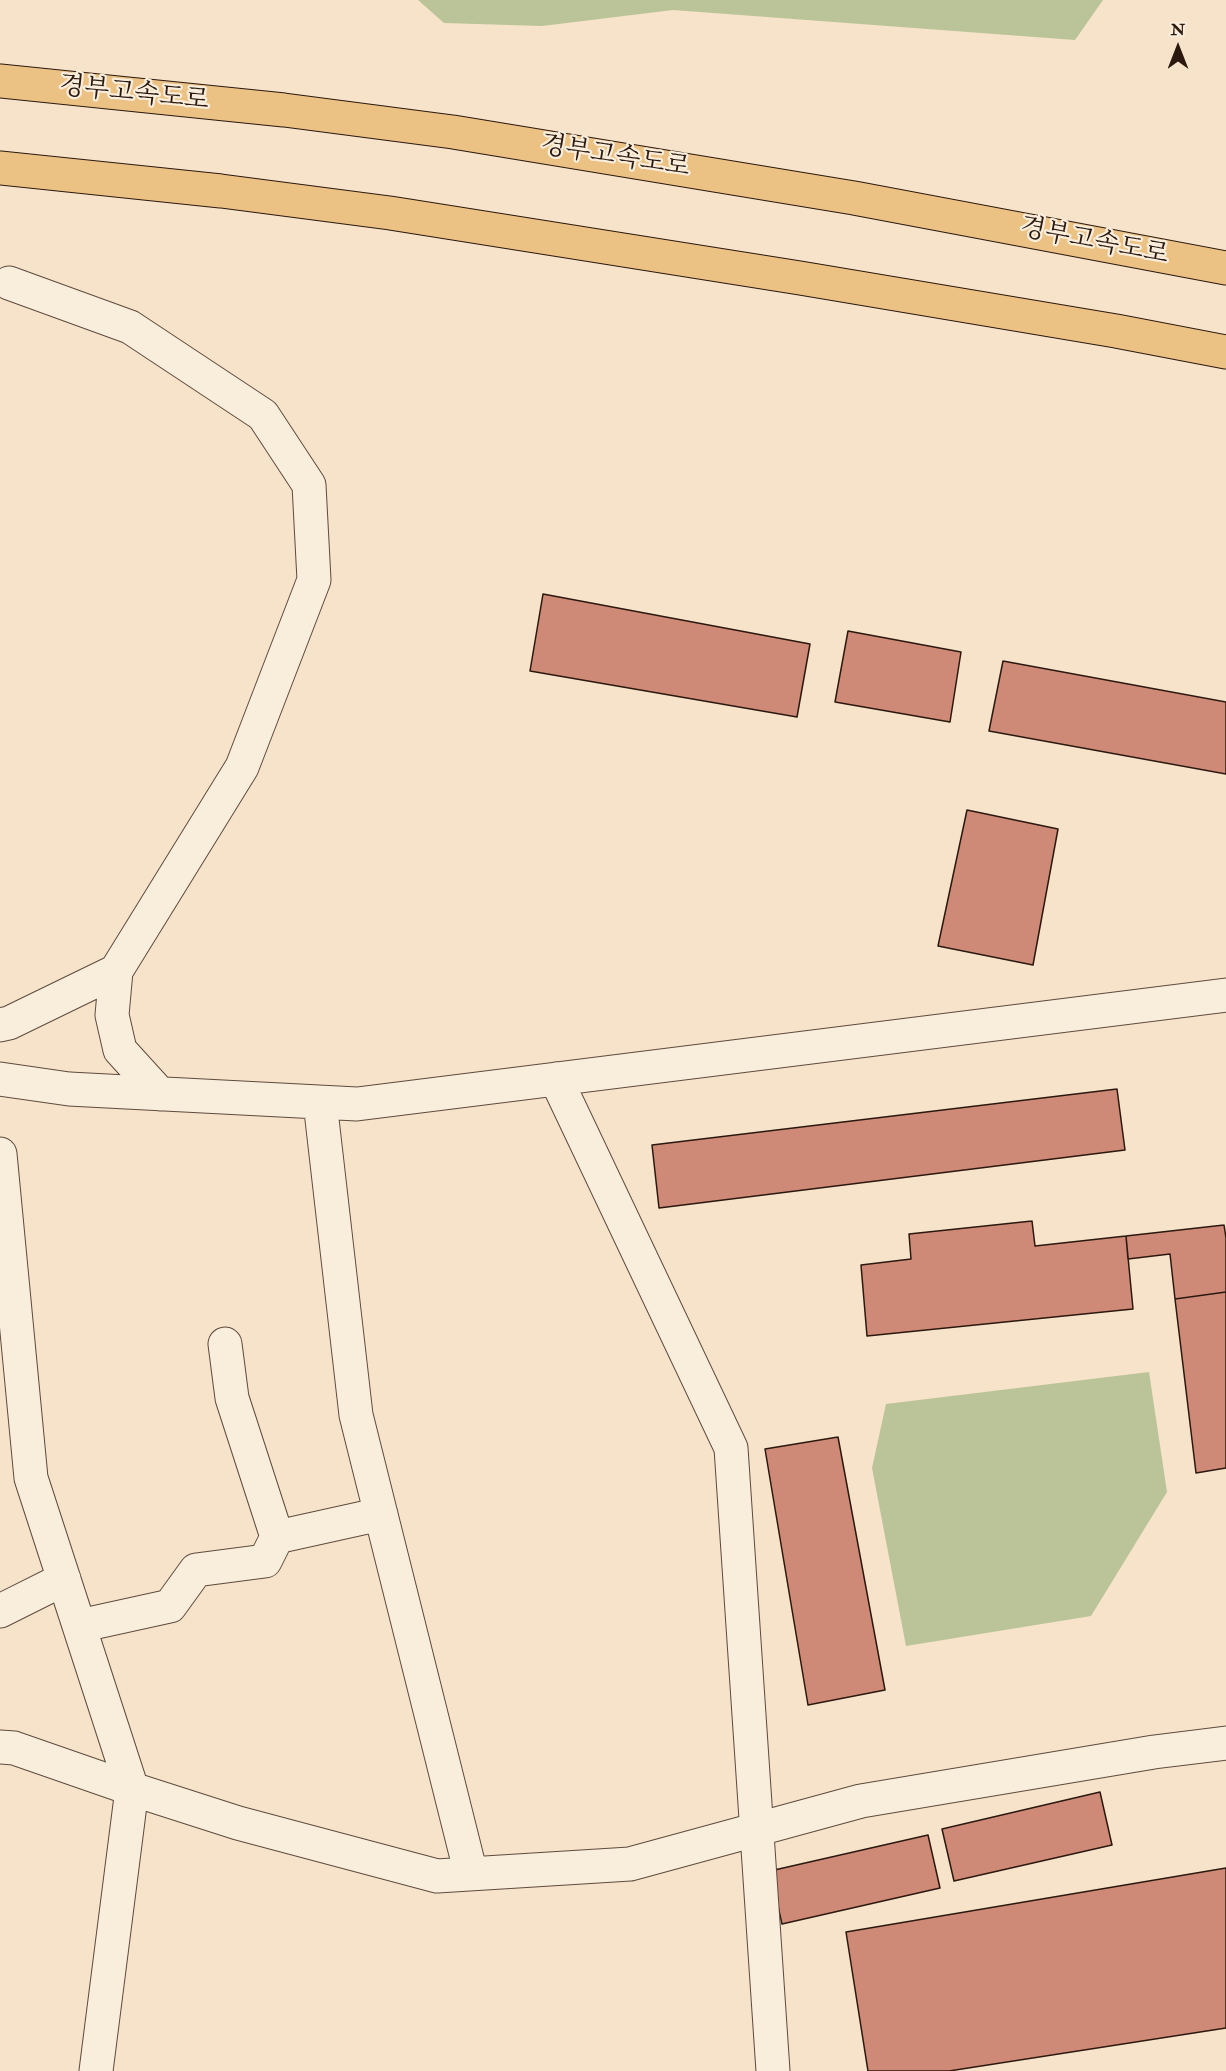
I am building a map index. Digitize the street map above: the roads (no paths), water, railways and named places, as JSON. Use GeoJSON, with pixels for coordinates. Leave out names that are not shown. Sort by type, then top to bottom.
{"type":"FeatureCollection","features":[{"type":"Feature","properties":{"kind":"highway"},"geometry":{"type":"LineString","coordinates":[[0,74],[83,89]]}},
{"type":"Feature","properties":{"kind":"highway","name":"경부고속도로"},"geometry":{"type":"LineString","coordinates":[[0,81],[284,110],[453,132],[854,198],[1226,268]]}},
{"type":"Feature","properties":{"kind":"highway"},"geometry":{"type":"LineString","coordinates":[[0,168],[209,189],[390,213],[800,278],[1105,329],[1226,352]]}},
{"type":"Feature","properties":{"kind":"street"},"geometry":{"type":"LineString","coordinates":[[9,283],[129,327],[263,415],[309,485],[314,580],[242,767],[116,972],[112,1015],[120,1050],[160,1094]]}},
{"type":"Feature","properties":{"kind":"street"},"geometry":{"type":"LineString","coordinates":[[0,1025],[9,1023],[116,972]]}},
{"type":"Feature","properties":{"kind":"street"},"geometry":{"type":"LineString","coordinates":[[0,1078],[69,1089],[357,1104],[1226,995]]}},
{"type":"Feature","properties":{"kind":"street"},"geometry":{"type":"LineString","coordinates":[[556,1079],[731,1448],[773,2071]]}},
{"type":"Feature","properties":{"kind":"street"},"geometry":{"type":"LineString","coordinates":[[320,1102],[356,1414],[471,1874]]}},
{"type":"Feature","properties":{"kind":"street"},"geometry":{"type":"LineString","coordinates":[[0,1154],[31,1479],[132,1789],[96,2071]]}},
{"type":"Feature","properties":{"kind":"street"},"geometry":{"type":"LineString","coordinates":[[79,1626],[170,1606],[196,1570],[265,1561],[277,1537],[232,1398],[225,1344]]}},
{"type":"Feature","properties":{"kind":"street"},"geometry":{"type":"LineString","coordinates":[[277,1537],[381,1514]]}},
{"type":"Feature","properties":{"kind":"street"},"geometry":{"type":"LineString","coordinates":[[0,1611],[64,1579]]}},
{"type":"Feature","properties":{"kind":"street"},"geometry":{"type":"LineString","coordinates":[[0,1747],[14,1748],[132,1789],[238,1822],[436,1876],[630,1864],[861,1801],[1154,1752],[1226,1743]]}}]}
